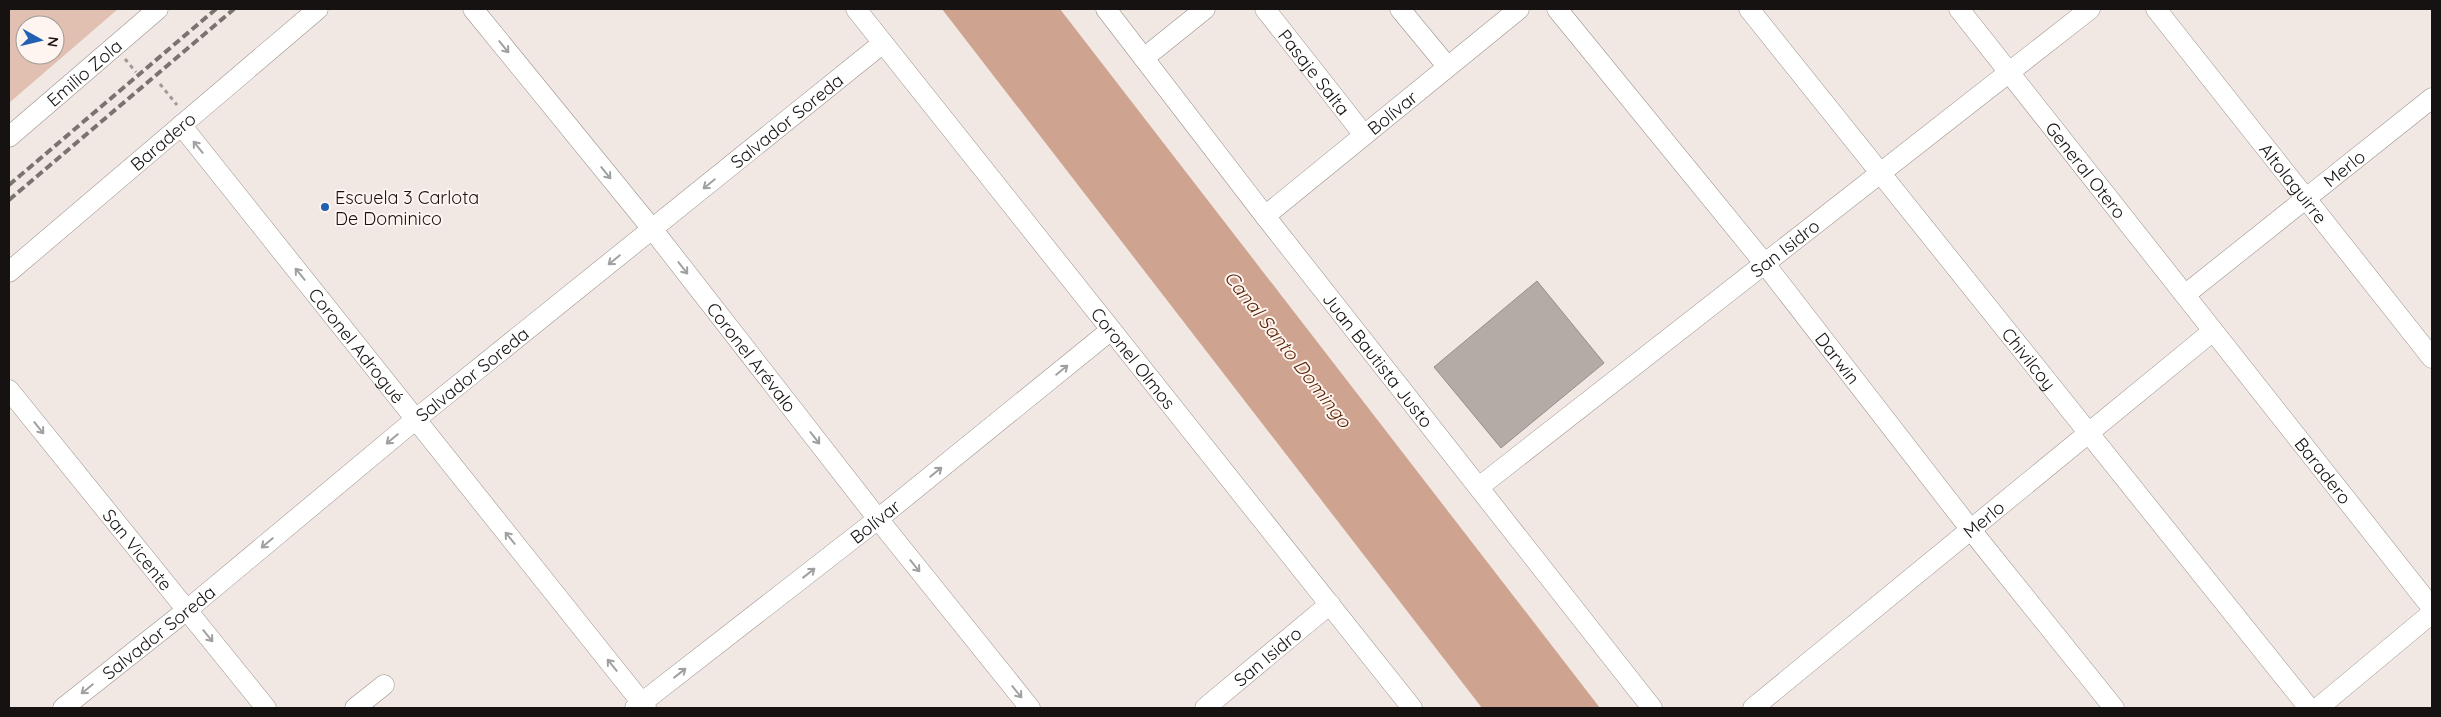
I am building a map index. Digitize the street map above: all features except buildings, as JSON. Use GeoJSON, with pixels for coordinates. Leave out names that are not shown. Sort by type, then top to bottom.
{"type":"FeatureCollection","features":[{"type":"Feature","properties":{"kind":"street","name":"Emilio Zola"},"geometry":{"type":"LineString","coordinates":[[9,137],[158,9]]}},
{"type":"Feature","properties":{"kind":"street","name":"Baradero"},"geometry":{"type":"LineString","coordinates":[[9,272],[184,121],[318,9]]}},
{"type":"Feature","properties":{"kind":"street","name":"Coronel Arévalo"},"geometry":{"type":"LineString","coordinates":[[473,9],[653,230],[878,519],[1030,708]]}},
{"type":"Feature","properties":{"kind":"street","name":"Coronel Olmos"},"geometry":{"type":"LineString","coordinates":[[856,9],[1412,708]]}},
{"type":"Feature","properties":{"kind":"street","name":"Juan Bautista Justo"},"geometry":{"type":"LineString","coordinates":[[1106,9],[1265,216],[1652,708]]}},
{"type":"Feature","properties":{"kind":"street"},"geometry":{"type":"LineString","coordinates":[[1144,58],[1205,9]]}},
{"type":"Feature","properties":{"kind":"street","name":"Pasaje Salta"},"geometry":{"type":"LineString","coordinates":[[1265,9],[1364,135]]}},
{"type":"Feature","properties":{"kind":"street"},"geometry":{"type":"LineString","coordinates":[[1400,9],[1448,66]]}},
{"type":"Feature","properties":{"kind":"street","name":"Bolívar"},"geometry":{"type":"LineString","coordinates":[[1265,216],[1520,9]]}},
{"type":"Feature","properties":{"kind":"street","name":"Darwin"},"geometry":{"type":"LineString","coordinates":[[1557,9],[1764,264],[1971,530],[2114,708]]}},
{"type":"Feature","properties":{"kind":"street","name":"Chivilcoy"},"geometry":{"type":"LineString","coordinates":[[1750,9],[2309,708]]}},
{"type":"Feature","properties":{"kind":"street","name":"General Otero"},"geometry":{"type":"LineString","coordinates":[[1959,9],[2186,294],[2213,331]]}},
{"type":"Feature","properties":{"kind":"street","name":"San Isidro"},"geometry":{"type":"LineString","coordinates":[[1479,487],[2090,9]]}},
{"type":"Feature","properties":{"kind":"street","name":"Altolaguirre"},"geometry":{"type":"LineString","coordinates":[[2156,9],[2432,358]]}},
{"type":"Feature","properties":{"kind":"street","name":"Salvador Soreda"},"geometry":{"type":"LineString","coordinates":[[63,708],[186,610],[416,419],[883,44]]}},
{"type":"Feature","properties":{"kind":"street","name":"Merlo"},"geometry":{"type":"LineString","coordinates":[[2186,294],[2432,98]]}},
{"type":"Feature","properties":{"kind":"street","name":"Coronel Adrogué"},"geometry":{"type":"LineString","coordinates":[[184,121],[641,706]]}},
{"type":"Feature","properties":{"kind":"street","name":"Bolívar"},"geometry":{"type":"LineString","coordinates":[[641,706],[878,519],[1111,330]]}},
{"type":"Feature","properties":{"kind":"street","name":"Baradero"},"geometry":{"type":"LineString","coordinates":[[2213,331],[2432,608]]}},
{"type":"Feature","properties":{"kind":"street","name":"Merlo"},"geometry":{"type":"LineString","coordinates":[[1753,708],[2213,331]]}},
{"type":"Feature","properties":{"kind":"street","name":"San Vicente"},"geometry":{"type":"LineString","coordinates":[[9,390],[266,708]]}},
{"type":"Feature","properties":{"kind":"street","name":"San Isidro"},"geometry":{"type":"LineString","coordinates":[[1205,708],[1330,604]]}},
{"type":"Feature","properties":{"kind":"street"},"geometry":{"type":"LineString","coordinates":[[2318,708],[2432,613]]}},
{"type":"Feature","properties":{"kind":"street"},"geometry":{"type":"LineString","coordinates":[[355,708],[384,685]]}},
{"type":"Feature","properties":{"kind":"path"},"geometry":{"type":"LineString","coordinates":[[160,84],[184,121]]}},
{"type":"Feature","properties":{"kind":"shaded area"},"geometry":{"type":"Polygon","coordinates":[[[9,9],[118,9],[65,55],[65,15],[15,15],[15,65],[53,65],[9,103],[9,9]]]}},
{"type":"Feature","properties":{"kind":"water","name":"Canal Santo Domingo"},"geometry":{"type":"Polygon","coordinates":[[[942,9],[1060,9],[1600,708],[1482,708],[942,9]]]}},
{"type":"Feature","properties":{"kind":"railway"},"geometry":{"type":"LineString","coordinates":[[9,185],[216,9]]}},
{"type":"Feature","properties":{"kind":"railway"},"geometry":{"type":"LineString","coordinates":[[9,200],[234,9]]}},
{"type":"Feature","properties":{"kind":"place","name":"Escuela 3 Carlota De Dominico"},"geometry":{"type":"Point","coordinates":[325,207]}}]}
